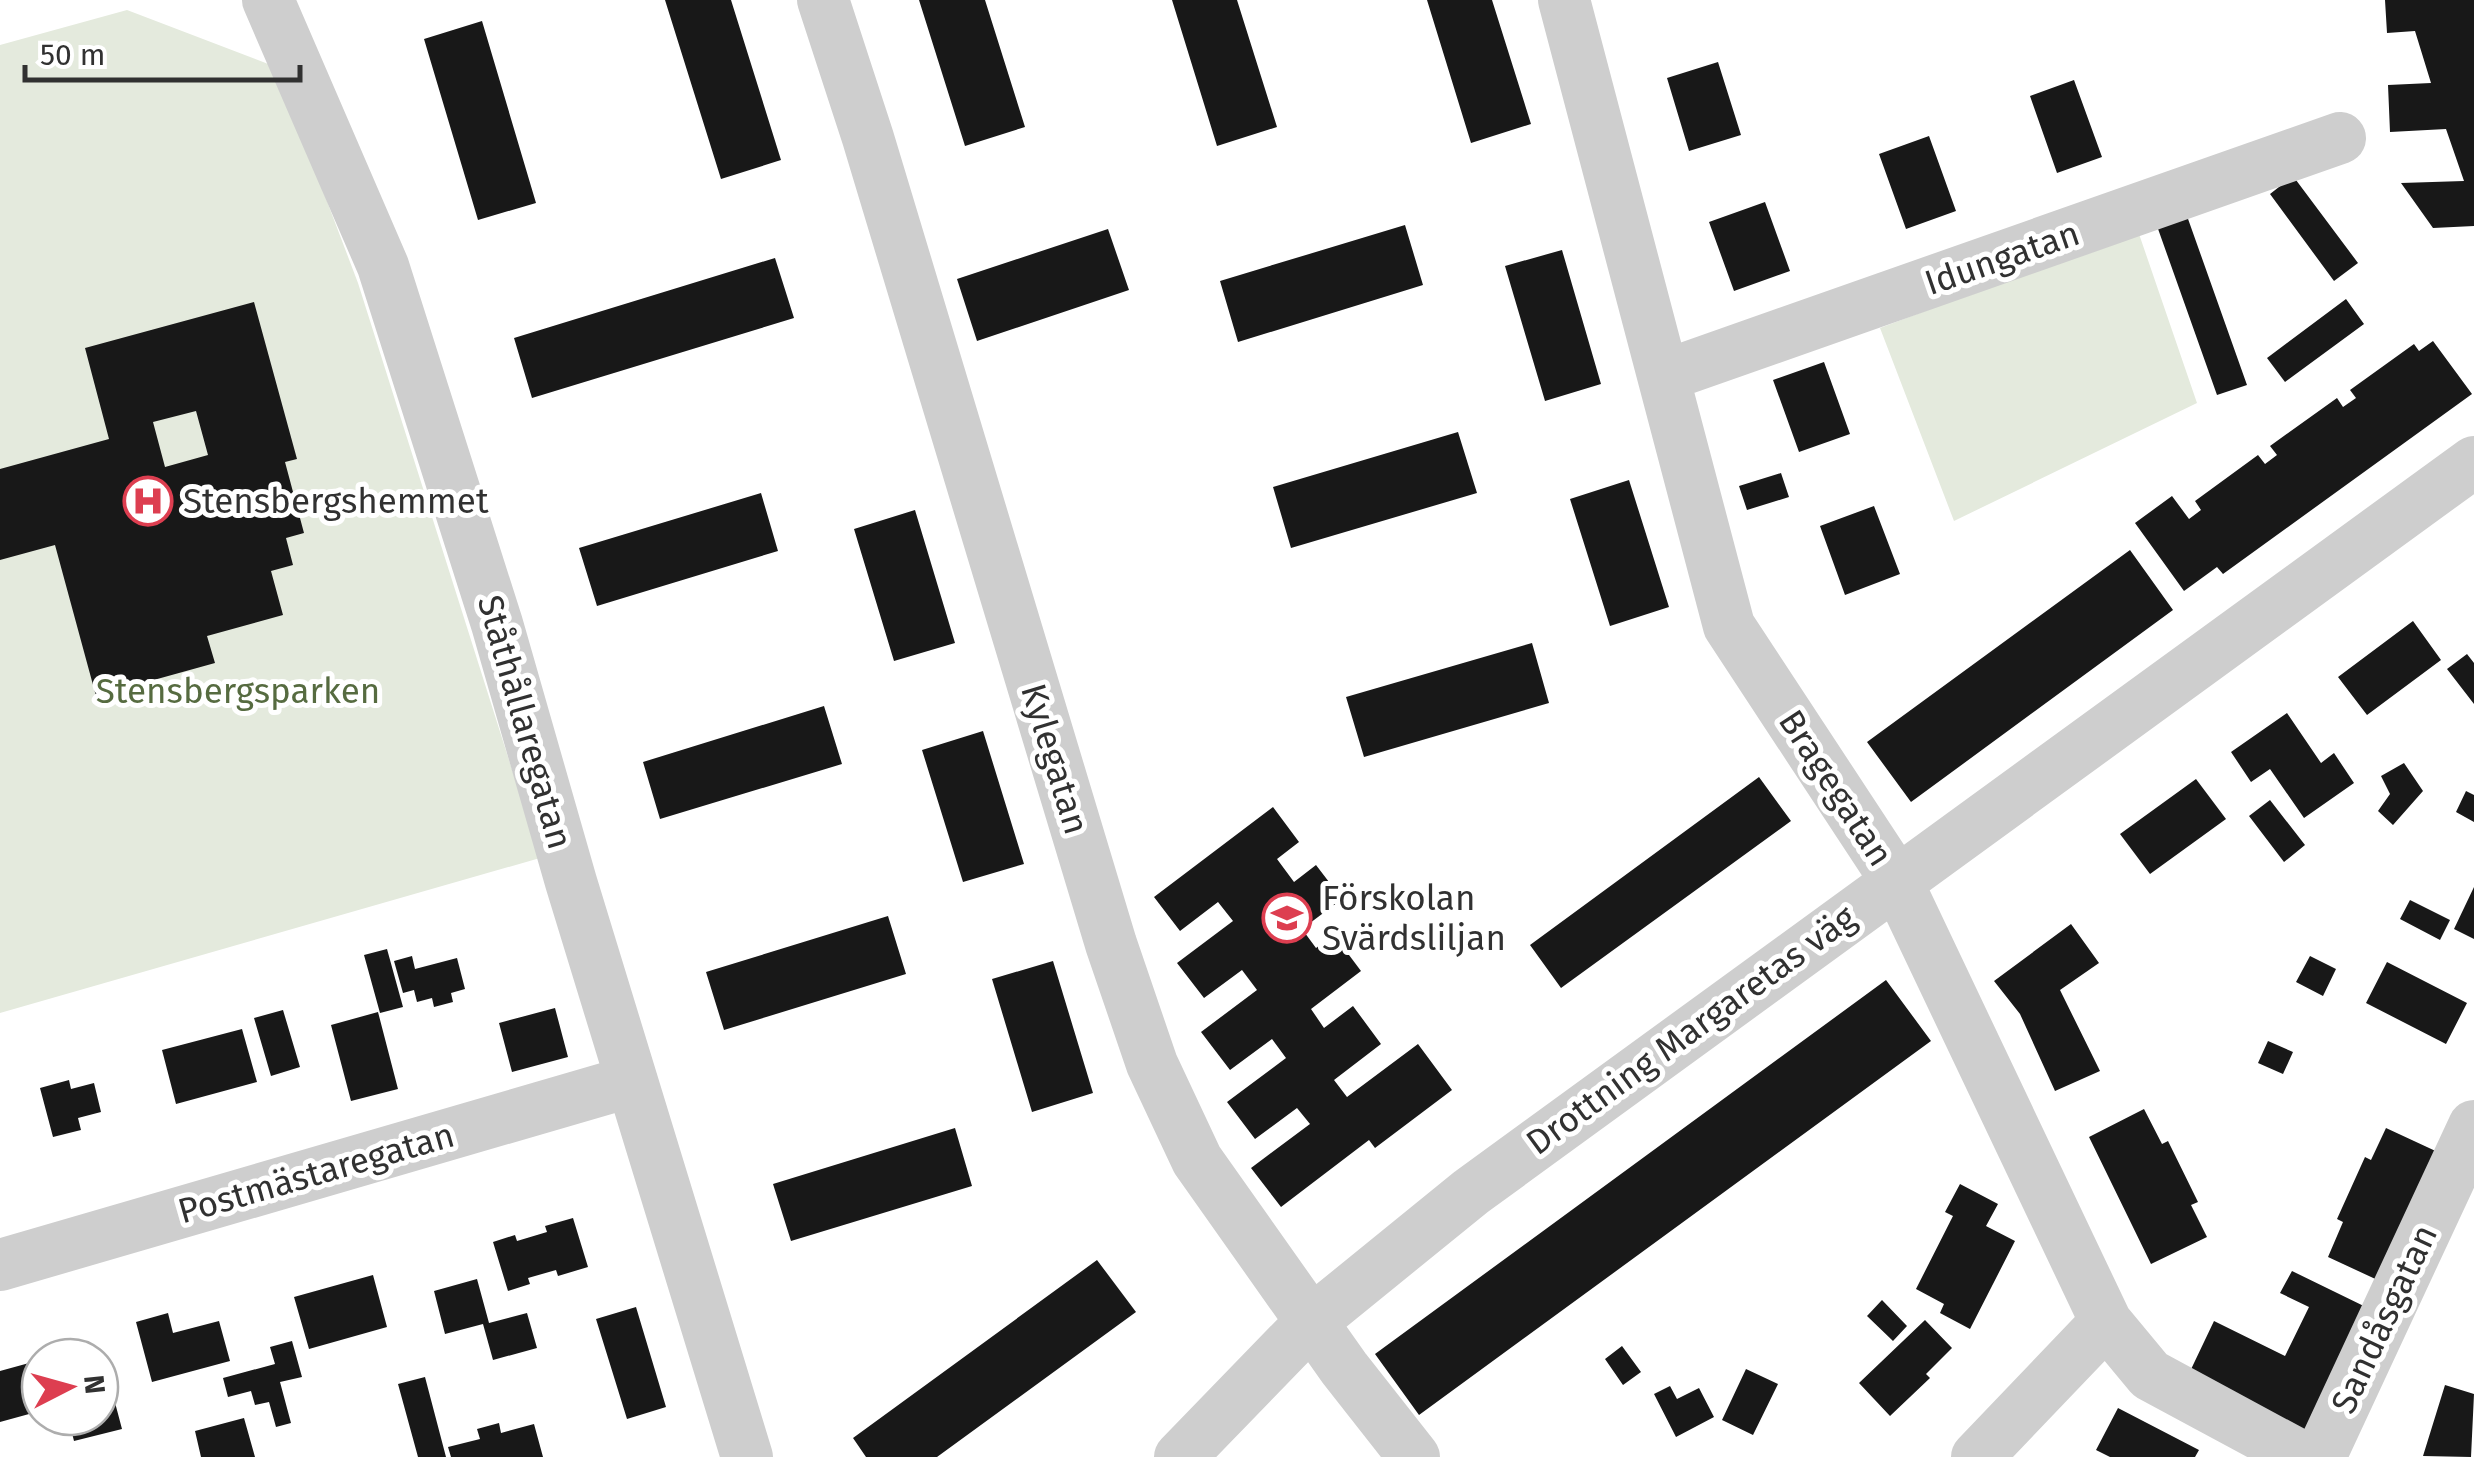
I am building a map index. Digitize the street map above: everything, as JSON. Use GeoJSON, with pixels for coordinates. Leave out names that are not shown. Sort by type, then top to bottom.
{"type":"FeatureCollection","features":[{"type":"Feature","properties":{"kind":"street","name":"Ståthållaregatan"},"geometry":{"type":"LineString","coordinates":[[268,0],[383,266],[497,624],[632,1081],[730,1453]]}},
{"type":"Feature","properties":{"kind":"street","name":"Kylegatan"},"geometry":{"type":"LineString","coordinates":[[823,0],[1111,944],[1152,1064],[1198,1160],[1311,1322],[1414,1457]]}},
{"type":"Feature","properties":{"kind":"street","name":"Bragegatan"},"geometry":{"type":"LineString","coordinates":[[1564,0],[1730,626],[1896,880],[2106,1322],[2150,1374],[2302,1457]]}},
{"type":"Feature","properties":{"kind":"street","name":"Idungatan"},"geometry":{"type":"LineString","coordinates":[[1664,376],[2340,138]]}},
{"type":"Feature","properties":{"kind":"street","name":"Drottning Margaretas väg"},"geometry":{"type":"LineString","coordinates":[[1180,1457],[1311,1322],[1471,1192],[2474,462]]}},
{"type":"Feature","properties":{"kind":"street","name":"Postmästaregatan"},"geometry":{"type":"LineString","coordinates":[[0,1265],[632,1081]]}},
{"type":"Feature","properties":{"kind":"street","name":"Sandåsgatan"},"geometry":{"type":"LineString","coordinates":[[2320,1457],[2474,1126]]}},
{"type":"Feature","properties":{"kind":"street"},"geometry":{"type":"LineString","coordinates":[[1977,1457],[2106,1322]]}},
{"type":"Feature","properties":{"kind":"green space","name":"Stensbergsparken"},"geometry":{"type":"Polygon","coordinates":[[[127,10],[276,67],[358,283],[540,858],[0,1013],[0,45],[127,10]]]}},
{"type":"Feature","properties":{"kind":"green space"},"geometry":{"type":"Polygon","coordinates":[[[2138,231],[2197,403],[1954,521],[1880,328],[2138,231]]]}},
{"type":"Feature","properties":{"kind":"building"},"geometry":{"type":"Polygon","coordinates":[[[665,0],[731,0],[781,160],[721,179],[665,0]]]}},
{"type":"Feature","properties":{"kind":"building"},"geometry":{"type":"Polygon","coordinates":[[[919,0],[985,0],[1025,127],[965,146],[919,0]]]}},
{"type":"Feature","properties":{"kind":"building"},"geometry":{"type":"Polygon","coordinates":[[[1172,0],[1237,0],[1277,127],[1217,146],[1172,0]]]}},
{"type":"Feature","properties":{"kind":"building"},"geometry":{"type":"Polygon","coordinates":[[[1427,0],[1492,0],[1531,124],[1471,143],[1427,0]]]}},
{"type":"Feature","properties":{"kind":"building"},"geometry":{"type":"Polygon","coordinates":[[[2385,0],[2474,0],[2474,226],[2433,228],[2401,183],[2464,181],[2446,129],[2390,132],[2388,85],[2431,83],[2415,31],[2387,33],[2385,0]]]}},
{"type":"Feature","properties":{"kind":"building"},"geometry":{"type":"Polygon","coordinates":[[[482,21],[536,203],[478,220],[424,39],[482,21]]]}},
{"type":"Feature","properties":{"kind":"building"},"geometry":{"type":"Polygon","coordinates":[[[1718,62],[1741,135],[1689,151],[1667,78],[1718,62]]]}},
{"type":"Feature","properties":{"kind":"building"},"geometry":{"type":"Polygon","coordinates":[[[2074,80],[2102,157],[2057,173],[2030,96],[2074,80]]]}},
{"type":"Feature","properties":{"kind":"building"},"geometry":{"type":"Polygon","coordinates":[[[1929,136],[1956,211],[1906,229],[1879,154],[1929,136]]]}},
{"type":"Feature","properties":{"kind":"building"},"geometry":{"type":"Polygon","coordinates":[[[2293,176],[2358,263],[2334,281],[2270,194],[2293,176]]]}},
{"type":"Feature","properties":{"kind":"building"},"geometry":{"type":"Polygon","coordinates":[[[1765,202],[1790,271],[1734,291],[1709,222],[1765,202]]]}},
{"type":"Feature","properties":{"kind":"building"},"geometry":{"type":"Polygon","coordinates":[[[2187,216],[2247,385],[2217,395],[2157,226],[2187,216]]]}},
{"type":"Feature","properties":{"kind":"building"},"geometry":{"type":"Polygon","coordinates":[[[1405,225],[1423,285],[1238,342],[1220,281],[1405,225]]]}},
{"type":"Feature","properties":{"kind":"building"},"geometry":{"type":"Polygon","coordinates":[[[1108,229],[1129,290],[977,341],[957,279],[1108,229]]]}},
{"type":"Feature","properties":{"kind":"building"},"geometry":{"type":"Polygon","coordinates":[[[1562,250],[1601,384],[1545,401],[1505,266],[1562,250]]]}},
{"type":"Feature","properties":{"kind":"building"},"geometry":{"type":"Polygon","coordinates":[[[775,258],[794,318],[532,398],[514,338],[775,258]]]}},
{"type":"Feature","properties":{"kind":"building"},"geometry":{"type":"Polygon","coordinates":[[[2346,299],[2364,324],[2285,382],[2267,358],[2346,299]]]}},
{"type":"Feature","properties":{"kind":"building","name":"Stensbergshemmet"},"geometry":{"type":"Polygon","coordinates":[[[254,302],[297,459],[285,462],[304,533],[286,538],[293,565],[271,571],[283,615],[207,636],[215,663],[96,696],[55,545],[0,560],[0,469],[109,439],[85,348],[254,302]],[[196,411],[153,422],[165,467],[208,455],[196,411]]]}},
{"type":"Feature","properties":{"kind":"building"},"geometry":{"type":"Polygon","coordinates":[[[2433,341],[2472,394],[2223,574],[2217,567],[2184,591],[2135,523],[2172,496],[2189,519],[2201,510],[2195,501],[2258,455],[2265,464],[2277,455],[2270,446],[2337,398],[2343,407],[2356,398],[2350,390],[2414,344],[2419,351],[2433,341]]]}},
{"type":"Feature","properties":{"kind":"building"},"geometry":{"type":"Polygon","coordinates":[[[1824,362],[1850,434],[1799,452],[1773,380],[1824,362]]]}},
{"type":"Feature","properties":{"kind":"building"},"geometry":{"type":"Polygon","coordinates":[[[1458,432],[1477,493],[1291,548],[1273,487],[1458,432]]]}},
{"type":"Feature","properties":{"kind":"building"},"geometry":{"type":"Polygon","coordinates":[[[1781,473],[1789,497],[1747,510],[1739,486],[1781,473]]]}},
{"type":"Feature","properties":{"kind":"building"},"geometry":{"type":"Polygon","coordinates":[[[1629,480],[1669,607],[1610,626],[1570,499],[1629,480]]]}},
{"type":"Feature","properties":{"kind":"building"},"geometry":{"type":"Polygon","coordinates":[[[761,493],[778,551],[597,606],[579,548],[761,493]]]}},
{"type":"Feature","properties":{"kind":"building"},"geometry":{"type":"Polygon","coordinates":[[[1874,506],[1900,574],[1845,595],[1820,526],[1874,506]]]}},
{"type":"Feature","properties":{"kind":"building"},"geometry":{"type":"Polygon","coordinates":[[[915,510],[955,643],[894,661],[854,529],[915,510]]]}},
{"type":"Feature","properties":{"kind":"building"},"geometry":{"type":"Polygon","coordinates":[[[2130,550],[2173,610],[1911,802],[1867,742],[2130,550]]]}},
{"type":"Feature","properties":{"kind":"building"},"geometry":{"type":"Polygon","coordinates":[[[2413,621],[2441,660],[2367,715],[2338,677],[2413,621]]]}},
{"type":"Feature","properties":{"kind":"building"},"geometry":{"type":"Polygon","coordinates":[[[1532,643],[1549,703],[1364,757],[1346,697],[1532,643]]]}},
{"type":"Feature","properties":{"kind":"building"},"geometry":{"type":"Polygon","coordinates":[[[2467,654],[2474,663],[2474,704],[2447,669],[2467,654]]]}},
{"type":"Feature","properties":{"kind":"building"},"geometry":{"type":"Polygon","coordinates":[[[824,706],[842,764],[660,819],[643,762],[824,706]]]}},
{"type":"Feature","properties":{"kind":"building"},"geometry":{"type":"Polygon","coordinates":[[[2287,713],[2321,763],[2334,753],[2354,783],[2304,818],[2270,769],[2251,782],[2231,752],[2287,713]]]}},
{"type":"Feature","properties":{"kind":"building"},"geometry":{"type":"Polygon","coordinates":[[[983,731],[1024,864],[963,882],[922,750],[983,731]]]}},
{"type":"Feature","properties":{"kind":"building"},"geometry":{"type":"Polygon","coordinates":[[[2404,763],[2423,791],[2393,825],[2378,811],[2390,794],[2381,776],[2404,763]]]}},
{"type":"Feature","properties":{"kind":"building"},"geometry":{"type":"Polygon","coordinates":[[[1759,777],[1791,821],[1561,988],[1530,945],[1759,777]]]}},
{"type":"Feature","properties":{"kind":"building"},"geometry":{"type":"Polygon","coordinates":[[[2196,779],[2226,819],[2150,874],[2120,834],[2196,779]]]}},
{"type":"Feature","properties":{"kind":"building"},"geometry":{"type":"Polygon","coordinates":[[[2466,791],[2474,795],[2474,822],[2456,812],[2466,791]]]}},
{"type":"Feature","properties":{"kind":"building"},"geometry":{"type":"Polygon","coordinates":[[[2270,800],[2305,845],[2284,862],[2249,816],[2270,800]]]}},
{"type":"Feature","properties":{"kind":"building"},"geometry":{"type":"Polygon","coordinates":[[[1273,807],[1299,842],[1277,859],[1294,882],[1316,865],[1342,899],[1302,929],[1316,948],[1334,935],[1361,971],[1311,1009],[1324,1028],[1353,1006],[1381,1044],[1334,1080],[1347,1097],[1418,1044],[1452,1090],[1375,1148],[1369,1140],[1281,1207],[1251,1168],[1310,1124],[1297,1108],[1255,1139],[1227,1102],[1286,1058],[1272,1039],[1230,1070],[1201,1032],[1257,990],[1242,970],[1204,998],[1177,963],[1233,921],[1218,902],[1180,931],[1154,897],[1273,807]]]}},
{"type":"Feature","properties":{"kind":"building"},"geometry":{"type":"Polygon","coordinates":[[[2474,887],[2474,939],[2454,929],[2474,887]]]}},
{"type":"Feature","properties":{"kind":"building"},"geometry":{"type":"Polygon","coordinates":[[[2410,900],[2450,920],[2440,940],[2400,919],[2410,900]]]}},
{"type":"Feature","properties":{"kind":"building"},"geometry":{"type":"Polygon","coordinates":[[[888,916],[906,974],[724,1030],[706,972],[888,916]]]}},
{"type":"Feature","properties":{"kind":"building"},"geometry":{"type":"Polygon","coordinates":[[[2071,924],[2099,963],[2060,990],[2100,1071],[2055,1091],[2020,1014],[1994,981],[2071,924]]]}},
{"type":"Feature","properties":{"kind":"building"},"geometry":{"type":"Polygon","coordinates":[[[387,949],[403,1007],[380,1013],[364,955],[387,949]]]}},
{"type":"Feature","properties":{"kind":"building"},"geometry":{"type":"Polygon","coordinates":[[[412,956],[415,969],[457,958],[465,989],[451,993],[453,1002],[434,1007],[432,998],[417,1002],[414,990],[403,993],[394,961],[412,956]]]}},
{"type":"Feature","properties":{"kind":"building"},"geometry":{"type":"Polygon","coordinates":[[[2310,956],[2336,969],[2323,996],[2296,982],[2310,956]]]}},
{"type":"Feature","properties":{"kind":"building"},"geometry":{"type":"Polygon","coordinates":[[[1053,961],[1093,1093],[1032,1112],[992,979],[1053,961]]]}},
{"type":"Feature","properties":{"kind":"building"},"geometry":{"type":"Polygon","coordinates":[[[2387,962],[2467,1003],[2446,1044],[2366,1003],[2387,962]]]}},
{"type":"Feature","properties":{"kind":"building"},"geometry":{"type":"Polygon","coordinates":[[[1886,980],[1931,1041],[1419,1415],[1375,1354],[1886,980]]]}},
{"type":"Feature","properties":{"kind":"building"},"geometry":{"type":"Polygon","coordinates":[[[555,1008],[568,1057],[512,1072],[499,1023],[555,1008]]]}},
{"type":"Feature","properties":{"kind":"building"},"geometry":{"type":"Polygon","coordinates":[[[283,1010],[300,1067],[271,1076],[254,1018],[283,1010]]]}},
{"type":"Feature","properties":{"kind":"building"},"geometry":{"type":"Polygon","coordinates":[[[378,1012],[398,1089],[351,1101],[331,1025],[378,1012]]]}},
{"type":"Feature","properties":{"kind":"building"},"geometry":{"type":"Polygon","coordinates":[[[242,1029],[257,1082],[176,1104],[162,1050],[242,1029]]]}},
{"type":"Feature","properties":{"kind":"building"},"geometry":{"type":"Polygon","coordinates":[[[2268,1041],[2293,1052],[2283,1074],[2258,1063],[2268,1041]]]}},
{"type":"Feature","properties":{"kind":"building"},"geometry":{"type":"Polygon","coordinates":[[[69,1080],[71,1089],[94,1083],[101,1112],[78,1118],[81,1130],[53,1137],[40,1088],[69,1080]]]}},
{"type":"Feature","properties":{"kind":"building"},"geometry":{"type":"Polygon","coordinates":[[[2144,1109],[2162,1144],[2168,1141],[2198,1202],[2191,1205],[2207,1237],[2151,1264],[2089,1137],[2144,1109]]]}},
{"type":"Feature","properties":{"kind":"building"},"geometry":{"type":"Polygon","coordinates":[[[955,1128],[972,1186],[791,1241],[773,1184],[955,1128]]]}},
{"type":"Feature","properties":{"kind":"building"},"geometry":{"type":"Polygon","coordinates":[[[2386,1128],[2442,1154],[2384,1283],[2328,1257],[2343,1222],[2337,1219],[2365,1157],[2371,1160],[2386,1128]]]}},
{"type":"Feature","properties":{"kind":"building"},"geometry":{"type":"Polygon","coordinates":[[[1960,1184],[1998,1204],[1986,1226],[2015,1241],[1970,1329],[1940,1313],[1944,1304],[1916,1289],[1953,1216],[1945,1212],[1960,1184]]]}},
{"type":"Feature","properties":{"kind":"building"},"geometry":{"type":"Polygon","coordinates":[[[573,1218],[588,1267],[558,1276],[556,1270],[528,1278],[530,1284],[508,1291],[493,1242],[515,1235],[517,1241],[547,1232],[545,1226],[573,1218]]]}},
{"type":"Feature","properties":{"kind":"building"},"geometry":{"type":"Polygon","coordinates":[[[1097,1260],[1136,1312],[937,1457],[866,1457],[853,1438],[1097,1260]]]}},
{"type":"Feature","properties":{"kind":"building"},"geometry":{"type":"Polygon","coordinates":[[[2292,1271],[2374,1311],[2310,1444],[2184,1384],[2214,1321],[2285,1356],[2309,1307],[2280,1293],[2292,1271]]]}},
{"type":"Feature","properties":{"kind":"building"},"geometry":{"type":"Polygon","coordinates":[[[373,1275],[387,1327],[309,1349],[294,1297],[373,1275]]]}},
{"type":"Feature","properties":{"kind":"building"},"geometry":{"type":"Polygon","coordinates":[[[477,1279],[489,1323],[527,1313],[537,1348],[493,1360],[483,1324],[445,1334],[434,1291],[477,1279]]]}},
{"type":"Feature","properties":{"kind":"building"},"geometry":{"type":"Polygon","coordinates":[[[1882,1300],[1907,1326],[1893,1341],[1867,1316],[1882,1300]]]}},
{"type":"Feature","properties":{"kind":"building"},"geometry":{"type":"Polygon","coordinates":[[[636,1307],[666,1407],[627,1419],[596,1319],[636,1307]]]}},
{"type":"Feature","properties":{"kind":"building"},"geometry":{"type":"Polygon","coordinates":[[[168,1313],[173,1333],[219,1321],[230,1361],[152,1382],[136,1322],[168,1313]]]}},
{"type":"Feature","properties":{"kind":"building"},"geometry":{"type":"Polygon","coordinates":[[[1925,1320],[1952,1348],[1926,1374],[1930,1378],[1890,1416],[1859,1383],[1925,1320]]]}},
{"type":"Feature","properties":{"kind":"building"},"geometry":{"type":"Polygon","coordinates":[[[292,1341],[302,1377],[280,1382],[291,1423],[276,1427],[269,1402],[255,1405],[251,1391],[228,1397],[223,1378],[275,1364],[270,1347],[292,1341]]]}},
{"type":"Feature","properties":{"kind":"building"},"geometry":{"type":"Polygon","coordinates":[[[1622,1346],[1641,1372],[1623,1385],[1605,1359],[1622,1346]]]}},
{"type":"Feature","properties":{"kind":"building"},"geometry":{"type":"Polygon","coordinates":[[[20,1366],[20,1416],[0,1422],[0,1371],[20,1366]]]}},
{"type":"Feature","properties":{"kind":"building"},"geometry":{"type":"Polygon","coordinates":[[[1746,1369],[1778,1384],[1753,1435],[1722,1420],[1746,1369]]]}},
{"type":"Feature","properties":{"kind":"building"},"geometry":{"type":"Polygon","coordinates":[[[425,1377],[446,1457],[418,1457],[398,1384],[425,1377]]]}},
{"type":"Feature","properties":{"kind":"building"},"geometry":{"type":"Polygon","coordinates":[[[2445,1385],[2474,1394],[2471,1457],[2423,1456],[2445,1385]]]}},
{"type":"Feature","properties":{"kind":"building"},"geometry":{"type":"Polygon","coordinates":[[[1670,1386],[1677,1399],[1699,1388],[1714,1417],[1676,1437],[1654,1394],[1670,1386]]]}},
{"type":"Feature","properties":{"kind":"building"},"geometry":{"type":"Polygon","coordinates":[[[2118,1408],[2199,1450],[2195,1457],[2110,1457],[2096,1450],[2118,1408]]]}},
{"type":"Feature","properties":{"kind":"building"},"geometry":{"type":"Polygon","coordinates":[[[244,1418],[255,1457],[201,1457],[195,1431],[244,1418]]]}},
{"type":"Feature","properties":{"kind":"building"},"geometry":{"type":"Polygon","coordinates":[[[499,1423],[501,1433],[534,1424],[543,1457],[451,1457],[448,1447],[480,1439],[477,1429],[499,1423]]]}},
{"type":"Feature","properties":{"kind":"place","name":"Stensbergshemmet"},"geometry":{"type":"Point","coordinates":[148,501]}},
{"type":"Feature","properties":{"kind":"place","name":"Förskolan Svärdsliljan"},"geometry":{"type":"Point","coordinates":[1287,918]}}]}
